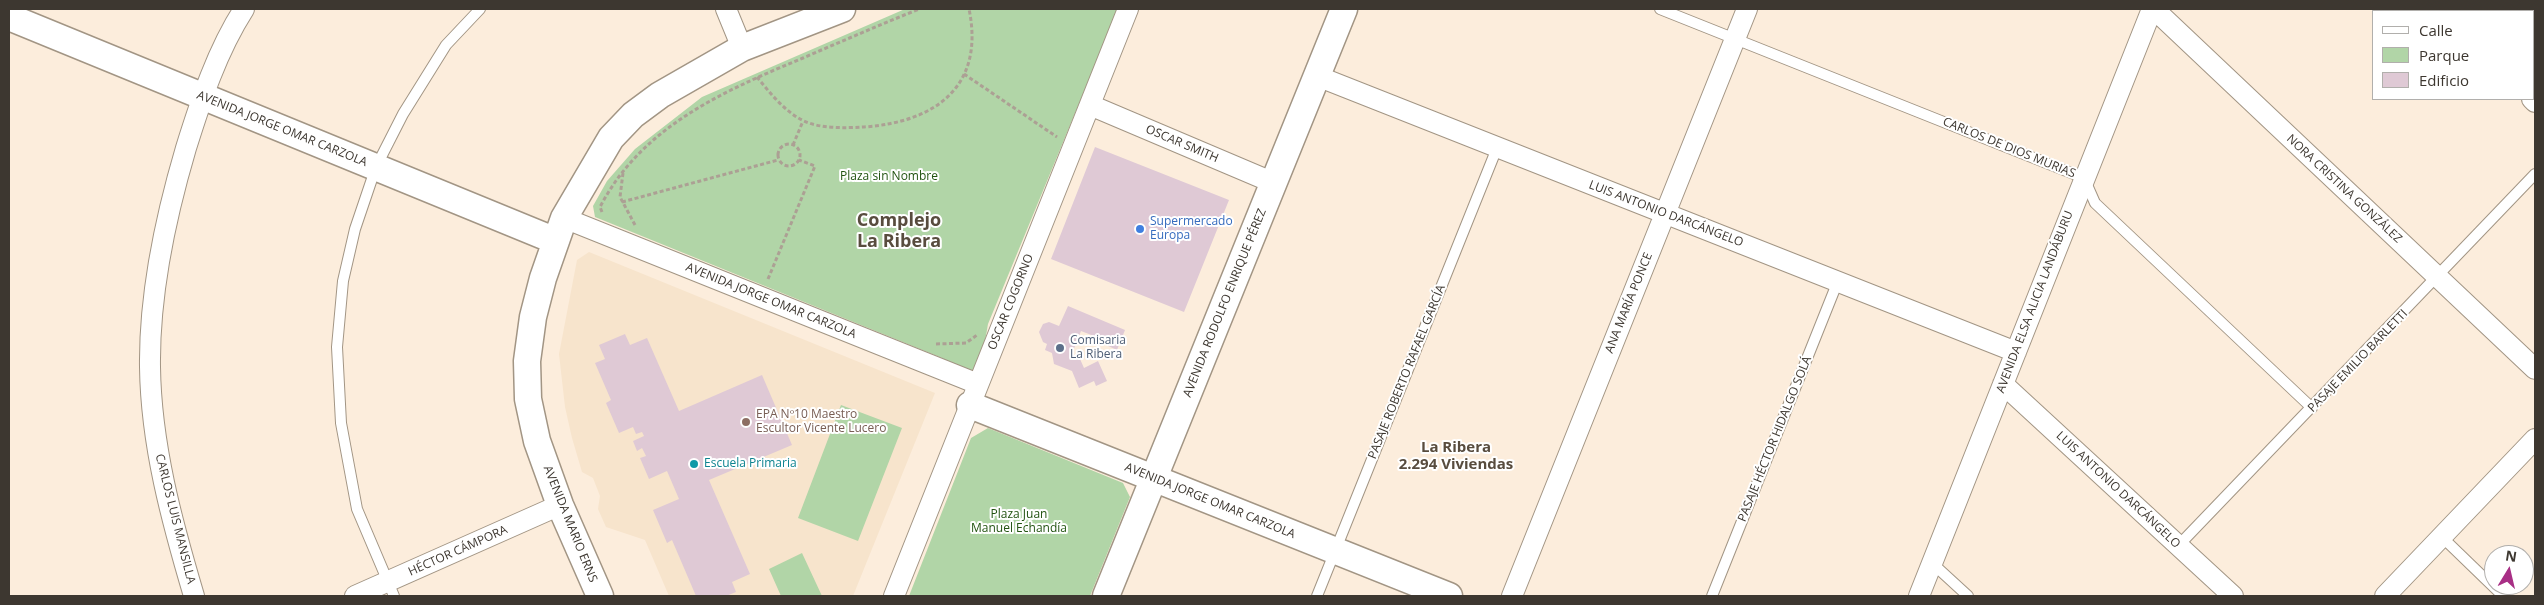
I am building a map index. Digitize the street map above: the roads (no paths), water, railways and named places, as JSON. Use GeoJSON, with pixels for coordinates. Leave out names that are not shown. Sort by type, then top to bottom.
{"type":"FeatureCollection","features":[{"type":"Feature","properties":{"kind":"street","name":"CARLOS LUIS MANSILLA"},"geometry":{"type":"LineString","coordinates":[[194,596],[166,489],[156,436],[150,367],[152,311],[159,257],[170,201],[202,96],[244,9]]}},
{"type":"Feature","properties":{"kind":"street"},"geometry":{"type":"LineString","coordinates":[[726,9],[742,48]]}},
{"type":"Feature","properties":{"kind":"street","name":"AVENIDA MARIO ERNS"},"geometry":{"type":"LineString","coordinates":[[600,596],[560,505],[537,441],[528,399],[528,370],[533,317],[560,229],[611,138],[633,115],[660,95],[742,48],[842,9]]}},
{"type":"Feature","properties":{"kind":"street","name":"OSCAR COGORNO"},"geometry":{"type":"LineString","coordinates":[[894,596],[1128,9]]}},
{"type":"Feature","properties":{"kind":"street","name":"AVENIDA RODOLFO ENRIQUE PÉREZ"},"geometry":{"type":"LineString","coordinates":[[1106,596],[1344,9]]}},
{"type":"Feature","properties":{"kind":"street","name":"ANA MARÍA PONCE"},"geometry":{"type":"LineString","coordinates":[[1512,596],[1746,9]]}},
{"type":"Feature","properties":{"kind":"street","name":"AVENIDA ELSA ALICIA LANDÁBURU"},"geometry":{"type":"LineString","coordinates":[[1919,596],[2084,178],[2153,9]]}},
{"type":"Feature","properties":{"kind":"street","name":"NORA CRISTINA GONZÁLEZ"},"geometry":{"type":"LineString","coordinates":[[2153,9],[2535,369]]}},
{"type":"Feature","properties":{"kind":"street","name":"AVENIDA JORGE OMAR CARZOLA"},"geometry":{"type":"LineString","coordinates":[[14,22],[376,167],[560,229],[974,394],[1153,478],[1449,596]]}},
{"type":"Feature","properties":{"kind":"street","name":"LUIS ANTONIO DARCÁNGELO"},"geometry":{"type":"LineString","coordinates":[[1317,76],[2016,352]]}},
{"type":"Feature","properties":{"kind":"street","name":"OSCAR SMITH"},"geometry":{"type":"LineString","coordinates":[[1090,106],[1274,183]]}},
{"type":"Feature","properties":{"kind":"street","name":"LUIS ANTONIO DARCÁNGELO"},"geometry":{"type":"LineString","coordinates":[[2003,384],[2232,596]]}},
{"type":"Feature","properties":{"kind":"street"},"geometry":{"type":"LineString","coordinates":[[2385,596],[2535,439]]}},
{"type":"Feature","properties":{"kind":"street","name":"HÉCTOR CÁMPORA"},"geometry":{"type":"LineString","coordinates":[[356,596],[391,590],[560,505]]}},
{"type":"Feature","properties":{"kind":"lane"},"geometry":{"type":"LineString","coordinates":[[391,590],[357,509],[341,424],[337,347],[342,281],[355,229],[376,167],[403,114],[446,45],[480,9]]}},
{"type":"Feature","properties":{"kind":"lane","name":"CARLOS DE DIOS MURIAS"},"geometry":{"type":"LineString","coordinates":[[1660,9],[2084,178],[2095,203],[2312,408]]}},
{"type":"Feature","properties":{"kind":"lane","name":"PASAJE ROBERTO RAFAEL GARCÍA"},"geometry":{"type":"LineString","coordinates":[[1317,596],[1497,148]]}},
{"type":"Feature","properties":{"kind":"lane","name":"PASAJE EMILIO BARLETTI"},"geometry":{"type":"LineString","coordinates":[[2178,546],[2535,174]]}},
{"type":"Feature","properties":{"kind":"lane","name":"PASAJE HÉCTOR HIDALGO SOLÁ"},"geometry":{"type":"LineString","coordinates":[[1712,596],[1838,281]]}},
{"type":"Feature","properties":{"kind":"lane"},"geometry":{"type":"LineString","coordinates":[[2442,536],[2503,596]]}},
{"type":"Feature","properties":{"kind":"lane"},"geometry":{"type":"LineString","coordinates":[[1932,563],[1968,596]]}},
{"type":"Feature","properties":{"kind":"place","name":"Supermercado Europa"},"geometry":{"type":"Point","coordinates":[1140,229]}},
{"type":"Feature","properties":{"kind":"place","name":"Comisaria La Ribera"},"geometry":{"type":"Point","coordinates":[1060,348]}},
{"type":"Feature","properties":{"kind":"place","name":"EPA Nº10 Maestro Escultor Vicente Lucero"},"geometry":{"type":"Point","coordinates":[746,422]}},
{"type":"Feature","properties":{"kind":"place","name":"Escuela Primaria"},"geometry":{"type":"Point","coordinates":[694,464]}},
{"type":"Feature","properties":{"kind":"district","name":"Complejo La Ribera"},"geometry":{"type":"Point","coordinates":[899,231]}},
{"type":"Feature","properties":{"kind":"district","name":"La Ribera 2.294 Viviendas"},"geometry":{"type":"Point","coordinates":[1456,456]}},
{"type":"Feature","properties":{"kind":"park label","name":"Plaza sin Nombre"},"geometry":{"type":"Point","coordinates":[889,177]}},
{"type":"Feature","properties":{"kind":"park label","name":"Plaza Juan Manuel Echandía"},"geometry":{"type":"Point","coordinates":[1019,522]}}]}
